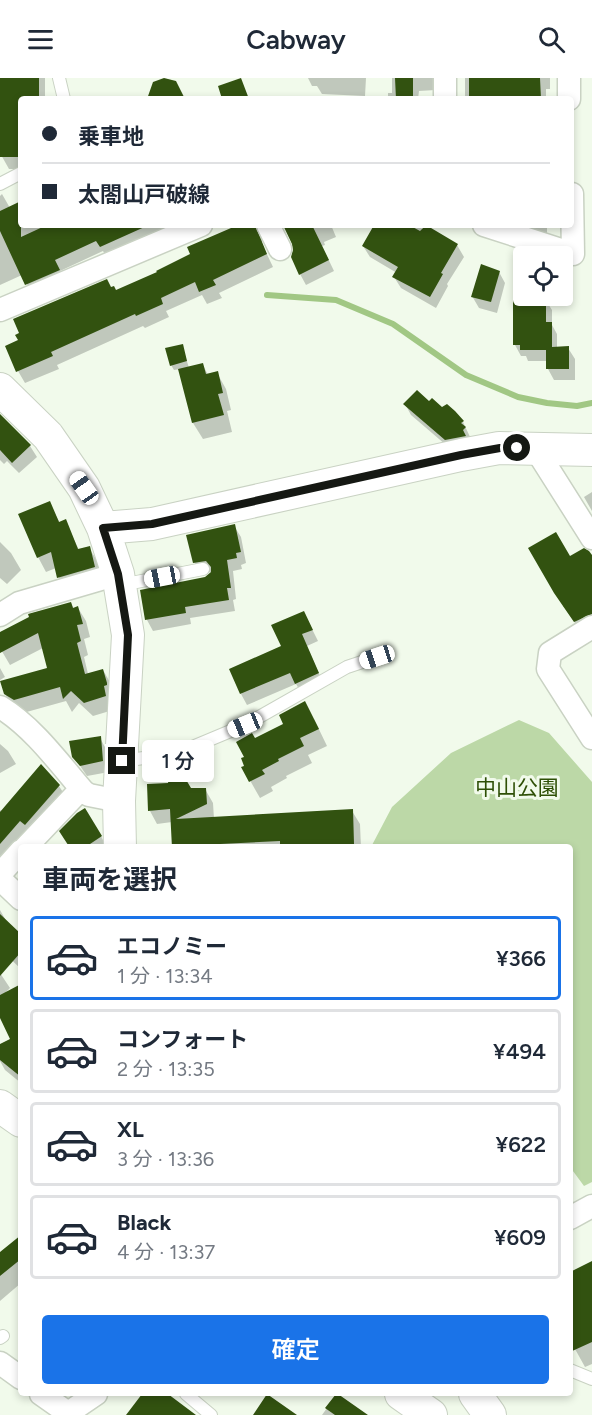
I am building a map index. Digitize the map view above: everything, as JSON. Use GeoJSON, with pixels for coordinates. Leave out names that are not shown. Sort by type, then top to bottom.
{"type":"FeatureCollection","features":[{"type":"Feature","properties":{"kind":"street"},"geometry":{"type":"LineString","coordinates":[[445,78],[445,96]]}},
{"type":"Feature","properties":{"kind":"street"},"geometry":{"type":"LineString","coordinates":[[569,78],[569,96]]}},
{"type":"Feature","properties":{"kind":"street"},"geometry":{"type":"LineString","coordinates":[[494,228],[583,255],[574,205]]}},
{"type":"Feature","properties":{"kind":"street"},"geometry":{"type":"LineString","coordinates":[[0,310],[194,228]]}},
{"type":"Feature","properties":{"kind":"street"},"geometry":{"type":"LineString","coordinates":[[270,228],[280,249]]}},
{"type":"Feature","properties":{"kind":"street"},"geometry":{"type":"LineString","coordinates":[[5,395],[48,436],[84,488],[103,528],[119,579],[128,635],[119,801],[120,844]]}},
{"type":"Feature","properties":{"kind":"street"},"geometry":{"type":"LineString","coordinates":[[103,528],[152,524],[500,448],[592,450]]}},
{"type":"Feature","properties":{"kind":"street"},"geometry":{"type":"LineString","coordinates":[[535,448],[592,538]]}},
{"type":"Feature","properties":{"kind":"street"},"geometry":{"type":"LineString","coordinates":[[0,615],[19,603],[119,579]]}},
{"type":"Feature","properties":{"kind":"street"},"geometry":{"type":"LineString","coordinates":[[592,627],[550,653],[548,669],[592,738]]}},
{"type":"Feature","properties":{"kind":"street"},"geometry":{"type":"LineString","coordinates":[[0,707],[12,714],[40,742],[88,795],[119,801]]}},
{"type":"Feature","properties":{"kind":"street"},"geometry":{"type":"LineString","coordinates":[[29,844],[81,789]]}},
{"type":"Feature","properties":{"kind":"street"},"geometry":{"type":"LineString","coordinates":[[0,873],[18,854]]}},
{"type":"Feature","properties":{"kind":"street"},"geometry":{"type":"LineString","coordinates":[[0,879],[18,896]]}},
{"type":"Feature","properties":{"kind":"street"},"geometry":{"type":"LineString","coordinates":[[0,1106],[18,1119]]}},
{"type":"Feature","properties":{"kind":"street"},"geometry":{"type":"LineString","coordinates":[[573,1216],[592,1206]]}},
{"type":"Feature","properties":{"kind":"street"},"geometry":{"type":"LineString","coordinates":[[0,1363],[18,1376]]}},
{"type":"Feature","properties":{"kind":"street"},"geometry":{"type":"LineString","coordinates":[[44,1396],[66,1414],[93,1396]]}},
{"type":"Feature","properties":{"kind":"street"},"geometry":{"type":"LineString","coordinates":[[407,1396],[431,1415]]}},
{"type":"Feature","properties":{"kind":"street"},"geometry":{"type":"LineString","coordinates":[[476,1396],[490,1415]]}},
{"type":"Feature","properties":{"kind":"lane"},"geometry":{"type":"LineString","coordinates":[[59,78],[63,96]]}},
{"type":"Feature","properties":{"kind":"lane"},"geometry":{"type":"LineString","coordinates":[[0,184],[18,175]]}},
{"type":"Feature","properties":{"kind":"lane"},"geometry":{"type":"LineString","coordinates":[[119,579],[203,569]]}},
{"type":"Feature","properties":{"kind":"lane"},"geometry":{"type":"LineString","coordinates":[[122,761],[177,753],[187,749],[245,725],[347,666],[377,657]]}},
{"type":"Feature","properties":{"kind":"lane"},"geometry":{"type":"LineString","coordinates":[[573,1371],[592,1379]]}},
{"type":"Feature","properties":{"kind":"lane"},"geometry":{"type":"LineString","coordinates":[[188,1396],[211,1415]]}},
{"type":"Feature","properties":{"kind":"green space","name":"中山公園"},"geometry":{"type":"Polygon","coordinates":[[[519,720],[549,733],[592,782],[592,1182],[584,1186],[573,1171],[573,844],[373,844],[392,807],[451,753],[519,720]]]}},
{"type":"Feature","properties":{"kind":"building"},"geometry":{"type":"Polygon","coordinates":[[[0,78],[39,78],[39,96],[18,96],[18,157],[0,157],[0,78]]]}},
{"type":"Feature","properties":{"kind":"building"},"geometry":{"type":"Polygon","coordinates":[[[164,78],[176,81],[184,96],[148,96],[153,82],[164,78]]]}},
{"type":"Feature","properties":{"kind":"building"},"geometry":{"type":"Polygon","coordinates":[[[241,78],[248,96],[221,96],[218,86],[241,78]]]}},
{"type":"Feature","properties":{"kind":"building"},"geometry":{"type":"Polygon","coordinates":[[[395,78],[413,78],[413,96],[396,96],[395,78]]]}},
{"type":"Feature","properties":{"kind":"building"},"geometry":{"type":"Polygon","coordinates":[[[469,78],[540,78],[541,96],[469,96],[469,78]]]}},
{"type":"Feature","properties":{"kind":"building"},"geometry":{"type":"Polygon","coordinates":[[[18,202],[18,228],[21,228],[21,237],[40,228],[142,228],[100,247],[96,241],[55,260],[60,270],[25,285],[0,231],[0,211],[18,202]]]}},
{"type":"Feature","properties":{"kind":"building"},"geometry":{"type":"Polygon","coordinates":[[[231,228],[256,228],[267,254],[213,280],[216,285],[199,292],[195,282],[161,298],[163,304],[136,316],[135,314],[51,352],[53,356],[16,372],[5,346],[18,340],[15,335],[19,333],[13,319],[107,279],[111,287],[114,286],[116,290],[190,254],[187,247],[231,228]]]}},
{"type":"Feature","properties":{"kind":"building"},"geometry":{"type":"Polygon","coordinates":[[[284,228],[313,228],[329,260],[299,275],[291,257],[292,244],[284,228]]]}},
{"type":"Feature","properties":{"kind":"building"},"geometry":{"type":"Polygon","coordinates":[[[372,228],[414,228],[420,231],[423,228],[431,228],[458,244],[430,297],[392,277],[398,267],[362,246],[372,228]]]}},
{"type":"Feature","properties":{"kind":"building"},"geometry":{"type":"Polygon","coordinates":[[[481,264],[500,271],[491,302],[471,297],[481,264]]]}},
{"type":"Feature","properties":{"kind":"building"},"geometry":{"type":"Polygon","coordinates":[[[513,306],[546,306],[546,322],[552,322],[552,347],[569,346],[569,369],[546,369],[546,350],[520,350],[520,345],[513,345],[513,306]]]}},
{"type":"Feature","properties":{"kind":"building"},"geometry":{"type":"Polygon","coordinates":[[[183,344],[187,361],[170,366],[165,348],[183,344]]]}},
{"type":"Feature","properties":{"kind":"building"},"geometry":{"type":"Polygon","coordinates":[[[203,363],[206,374],[218,371],[223,393],[218,394],[224,415],[192,423],[178,369],[203,363]]]}},
{"type":"Feature","properties":{"kind":"building"},"geometry":{"type":"Polygon","coordinates":[[[417,390],[429,401],[432,398],[442,407],[447,404],[455,411],[464,421],[461,423],[466,427],[463,430],[466,436],[445,440],[403,404],[417,390]]]}},
{"type":"Feature","properties":{"kind":"building"},"geometry":{"type":"Polygon","coordinates":[[[0,414],[31,445],[12,463],[0,450],[0,414]]]}},
{"type":"Feature","properties":{"kind":"building"},"geometry":{"type":"Polygon","coordinates":[[[50,501],[59,522],[66,519],[78,549],[90,546],[95,567],[57,578],[51,552],[37,558],[18,514],[50,501]]]}},
{"type":"Feature","properties":{"kind":"building"},"geometry":{"type":"Polygon","coordinates":[[[235,524],[241,552],[236,553],[237,558],[227,560],[231,588],[227,588],[229,600],[185,607],[186,613],[145,620],[140,590],[205,577],[211,572],[211,567],[206,561],[193,563],[186,535],[235,524]]]}},
{"type":"Feature","properties":{"kind":"building"},"geometry":{"type":"Polygon","coordinates":[[[556,532],[570,556],[584,548],[592,555],[592,614],[574,622],[528,548],[556,532]]]}},
{"type":"Feature","properties":{"kind":"building"},"geometry":{"type":"Polygon","coordinates":[[[71,602],[73,608],[78,606],[83,624],[77,625],[81,641],[77,643],[85,674],[103,669],[107,683],[104,686],[106,696],[84,703],[71,691],[63,699],[60,687],[14,700],[4,694],[0,681],[47,668],[38,633],[0,653],[0,632],[29,617],[28,614],[71,602]]]}},
{"type":"Feature","properties":{"kind":"building"},"geometry":{"type":"Polygon","coordinates":[[[304,611],[313,630],[302,634],[319,673],[295,684],[290,673],[240,694],[229,669],[281,646],[271,625],[304,611]]]}},
{"type":"Feature","properties":{"kind":"building"},"geometry":{"type":"Polygon","coordinates":[[[305,701],[319,729],[300,738],[304,746],[278,759],[279,761],[262,770],[265,774],[249,782],[241,767],[244,766],[241,758],[244,757],[236,742],[252,733],[255,738],[283,724],[279,715],[305,701]]]}},
{"type":"Feature","properties":{"kind":"building"},"geometry":{"type":"Polygon","coordinates":[[[101,736],[103,761],[80,766],[72,757],[69,741],[101,736]]]}},
{"type":"Feature","properties":{"kind":"building"},"geometry":{"type":"Polygon","coordinates":[[[41,764],[60,785],[25,825],[20,821],[0,844],[0,812],[41,764]]]}},
{"type":"Feature","properties":{"kind":"building"},"geometry":{"type":"Polygon","coordinates":[[[169,778],[185,778],[191,788],[206,788],[207,804],[176,819],[353,809],[354,844],[280,844],[280,841],[172,844],[170,809],[148,811],[147,784],[168,783],[169,778]]]}},
{"type":"Feature","properties":{"kind":"building"},"geometry":{"type":"Polygon","coordinates":[[[85,808],[102,836],[90,844],[67,844],[59,831],[85,808]]]}},
{"type":"Feature","properties":{"kind":"building"},"geometry":{"type":"Polygon","coordinates":[[[0,914],[18,931],[18,955],[0,976],[0,914]]]}},
{"type":"Feature","properties":{"kind":"building"},"geometry":{"type":"Polygon","coordinates":[[[18,986],[18,1075],[0,1060],[0,1044],[10,1039],[0,1018],[0,995],[18,986]]]}},
{"type":"Feature","properties":{"kind":"building"},"geometry":{"type":"Polygon","coordinates":[[[18,1237],[18,1261],[0,1276],[0,1252],[18,1237]]]}},
{"type":"Feature","properties":{"kind":"building"},"geometry":{"type":"Polygon","coordinates":[[[592,1261],[592,1342],[573,1351],[573,1270],[592,1261]]]}},
{"type":"Feature","properties":{"kind":"building"},"geometry":{"type":"Polygon","coordinates":[[[140,1396],[171,1396],[196,1415],[126,1415],[140,1396]]]}},
{"type":"Feature","properties":{"kind":"building"},"geometry":{"type":"Polygon","coordinates":[[[266,1396],[270,1396],[297,1415],[253,1415],[266,1396]]]}},
{"type":"Feature","properties":{"kind":"building"},"geometry":{"type":"Polygon","coordinates":[[[334,1396],[341,1396],[368,1415],[335,1415],[325,1408],[334,1396]]]}},
{"type":"Feature","properties":{"kind":"waterway"},"geometry":{"type":"LineString","coordinates":[[267,295],[336,300],[393,324],[466,375],[518,397],[577,406],[592,403]]}},
{"type":"Feature","properties":{"kind":"route"},"geometry":{"type":"LineString","coordinates":[[122,761],[128,635],[118,574],[103,528],[152,524],[461,455],[500,448],[517,448]]}}]}
